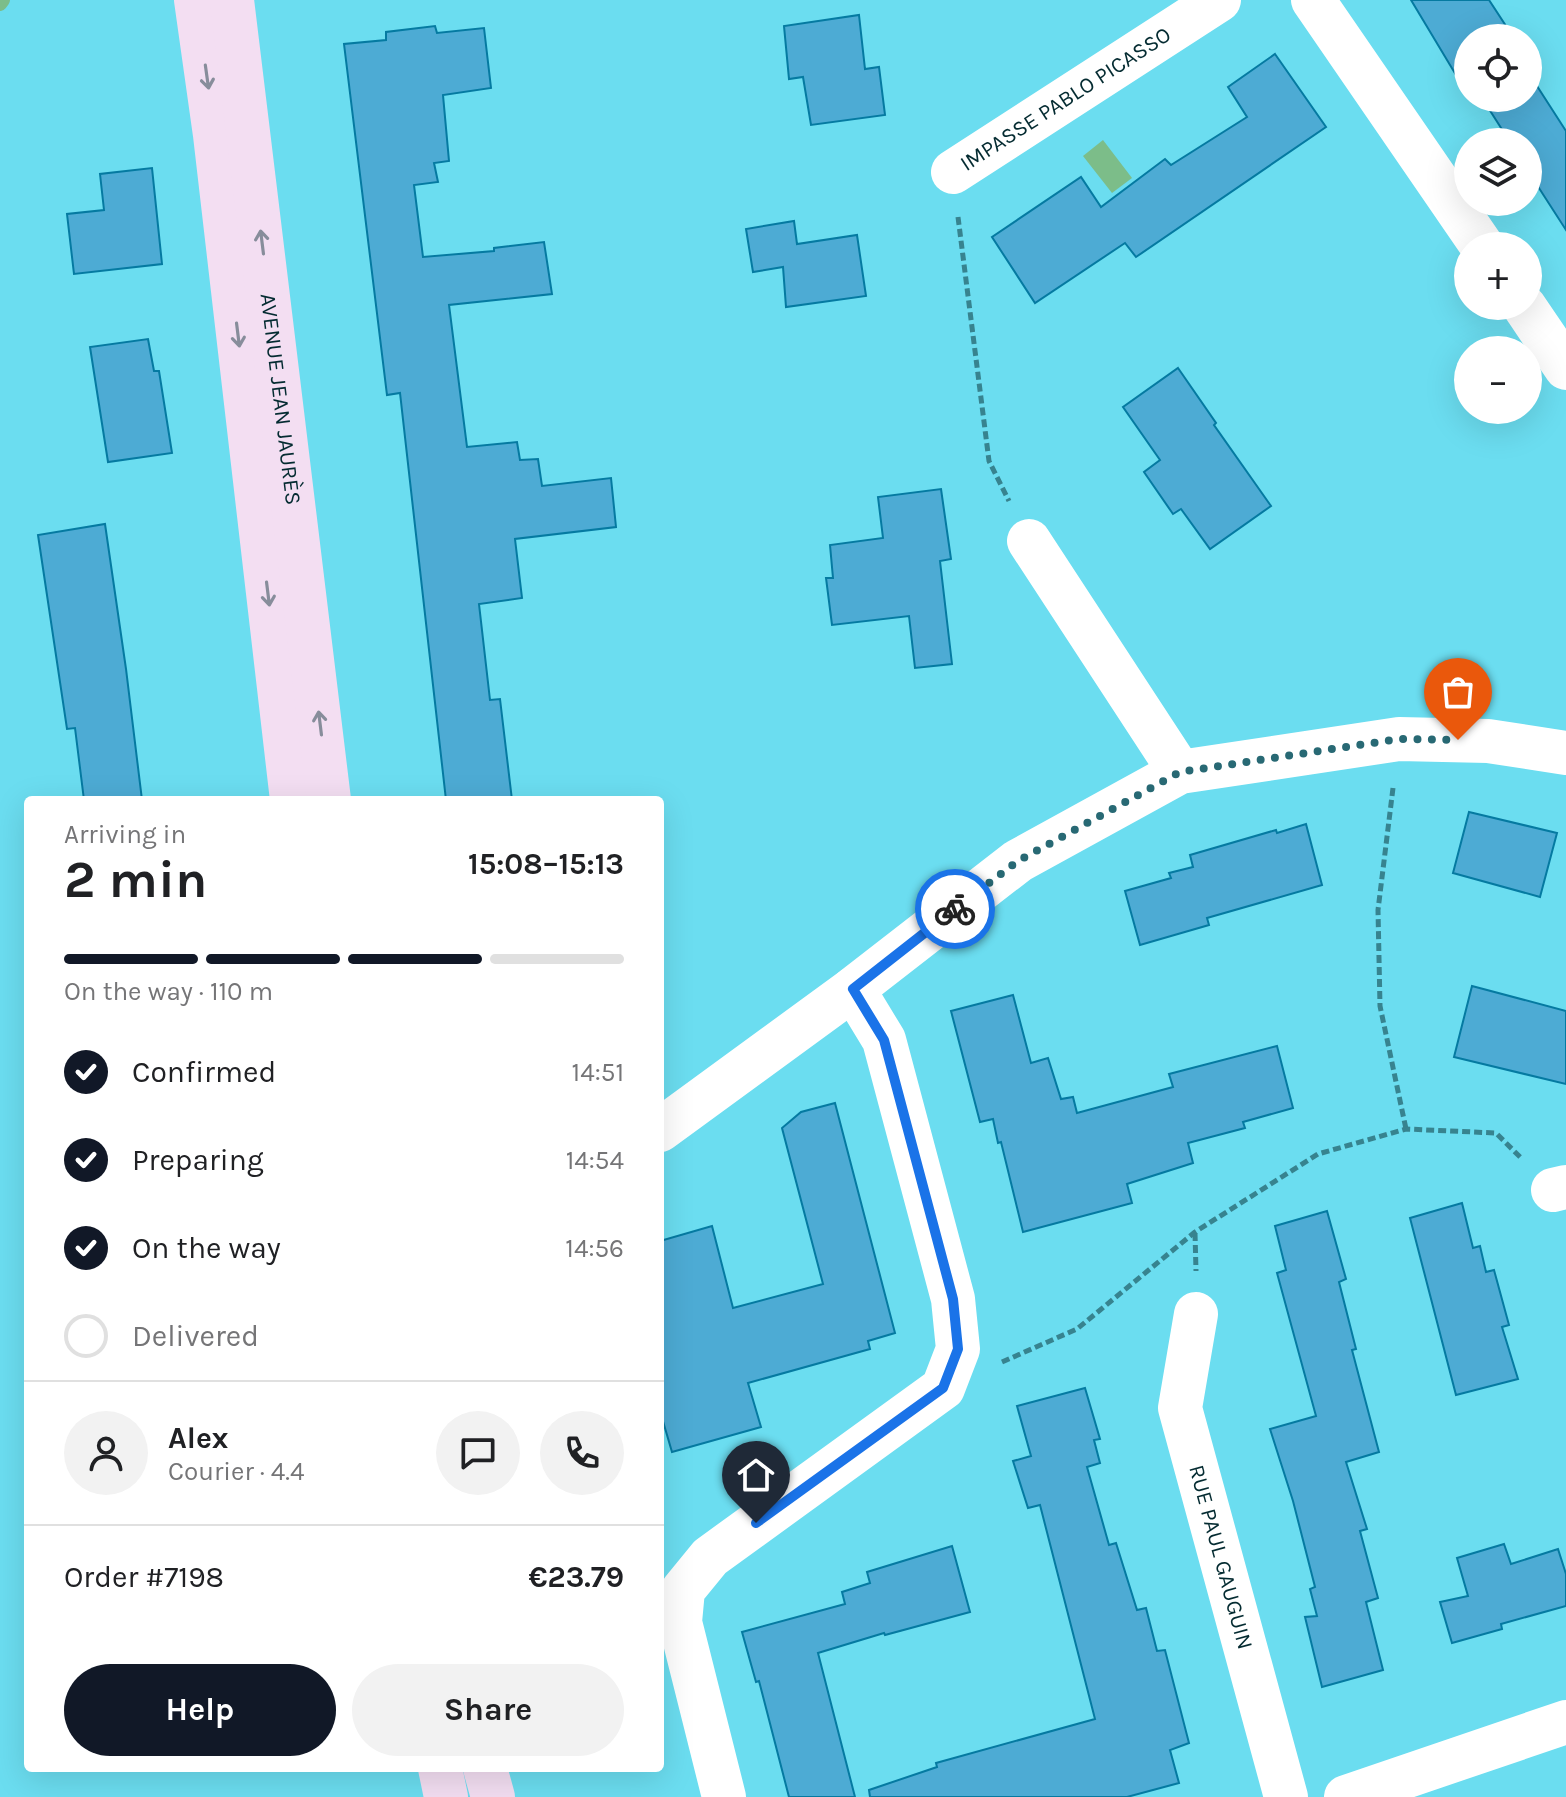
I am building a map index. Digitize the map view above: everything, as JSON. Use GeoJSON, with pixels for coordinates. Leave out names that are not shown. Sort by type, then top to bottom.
{"type":"FeatureCollection","features":[{"type":"Feature","properties":{"kind":"main road","name":"AVENUE JEAN JAURÈS"},"geometry":{"type":"LineString","coordinates":[[196,0],[217,151],[292,796]]}},
{"type":"Feature","properties":{"kind":"main road","name":"AVENUE JEAN JAURÈS"},"geometry":{"type":"LineString","coordinates":[[232,0],[329,796]]}},
{"type":"Feature","properties":{"kind":"main road"},"geometry":{"type":"LineString","coordinates":[[441,1772],[446,1797]]}},
{"type":"Feature","properties":{"kind":"main road"},"geometry":{"type":"LineString","coordinates":[[486,1772],[493,1797]]}},
{"type":"Feature","properties":{"kind":"street","name":"IMPASSE PABLO PICASSO"},"geometry":{"type":"LineString","coordinates":[[953,172],[1219,0]]}},
{"type":"Feature","properties":{"kind":"street"},"geometry":{"type":"LineString","coordinates":[[1313,0],[1472,232]]}},
{"type":"Feature","properties":{"kind":"street"},"geometry":{"type":"LineString","coordinates":[[1533,320],[1566,368]]}},
{"type":"Feature","properties":{"kind":"street"},"geometry":{"type":"LineString","coordinates":[[1029,541],[1180,772]]}},
{"type":"Feature","properties":{"kind":"street"},"geometry":{"type":"LineString","coordinates":[[664,1127],[853,989],[1018,861],[1180,772],[1399,739],[1488,741],[1566,753]]}},
{"type":"Feature","properties":{"kind":"street"},"geometry":{"type":"LineString","coordinates":[[724,1797],[680,1622],[683,1590],[710,1557],[943,1388],[958,1349],[953,1299],[884,1040],[853,989]]}},
{"type":"Feature","properties":{"kind":"street","name":"RUE PAUL GAUGUIN"},"geometry":{"type":"LineString","coordinates":[[1196,1314],[1180,1408],[1286,1797]]}},
{"type":"Feature","properties":{"kind":"street"},"geometry":{"type":"LineString","coordinates":[[1346,1797],[1566,1722]]}},
{"type":"Feature","properties":{"kind":"path"},"geometry":{"type":"LineString","coordinates":[[953,172],[989,461],[1029,541]]}},
{"type":"Feature","properties":{"kind":"path"},"geometry":{"type":"LineString","coordinates":[[1399,739],[1378,910],[1380,1006],[1406,1129]]}},
{"type":"Feature","properties":{"kind":"path"},"geometry":{"type":"LineString","coordinates":[[943,1388],[1077,1329],[1195,1232],[1318,1154],[1406,1129],[1496,1133],[1560,1188]]}},
{"type":"Feature","properties":{"kind":"shaded area"},"geometry":{"type":"Polygon","coordinates":[[[1103,140],[1132,178],[1112,193],[1083,156],[1103,140]]]}},
{"type":"Feature","properties":{"kind":"building"},"geometry":{"type":"Polygon","coordinates":[[[1411,0],[1489,0],[1505,24],[1454,24],[1454,72],[1411,0]]]}},
{"type":"Feature","properties":{"kind":"building"},"geometry":{"type":"Polygon","coordinates":[[[859,15],[865,69],[879,67],[885,115],[811,125],[803,77],[789,79],[784,26],[859,15]]]}},
{"type":"Feature","properties":{"kind":"building"},"geometry":{"type":"Polygon","coordinates":[[[435,26],[437,33],[484,28],[491,88],[443,95],[449,161],[434,163],[438,182],[414,185],[423,257],[494,251],[494,248],[544,242],[552,294],[449,305],[467,447],[517,442],[520,460],[538,459],[542,486],[611,478],[616,527],[515,539],[522,598],[479,604],[490,700],[500,699],[512,796],[446,796],[400,393],[387,395],[344,44],[386,40],[386,32],[435,26]]]}},
{"type":"Feature","properties":{"kind":"building"},"geometry":{"type":"Polygon","coordinates":[[[1275,54],[1326,127],[1136,257],[1125,243],[1035,303],[992,237],[1081,177],[1101,207],[1165,159],[1171,165],[1247,117],[1228,87],[1275,54]]]}},
{"type":"Feature","properties":{"kind":"building"},"geometry":{"type":"Polygon","coordinates":[[[1542,94],[1566,131],[1566,230],[1542,193],[1542,128],[1501,128],[1491,112],[1542,112],[1542,94]]]}},
{"type":"Feature","properties":{"kind":"building"},"geometry":{"type":"Polygon","coordinates":[[[152,168],[162,264],[74,274],[67,214],[104,210],[100,174],[152,168]]]}},
{"type":"Feature","properties":{"kind":"building"},"geometry":{"type":"Polygon","coordinates":[[[794,221],[797,244],[857,235],[866,296],[786,307],[783,267],[753,272],[746,229],[794,221]]]}},
{"type":"Feature","properties":{"kind":"building"},"geometry":{"type":"Polygon","coordinates":[[[148,339],[154,371],[159,371],[172,453],[108,462],[90,347],[148,339]]]}},
{"type":"Feature","properties":{"kind":"building"},"geometry":{"type":"Polygon","coordinates":[[[1178,368],[1271,506],[1210,549],[1181,509],[1173,514],[1144,472],[1160,460],[1123,407],[1178,368]]]}},
{"type":"Feature","properties":{"kind":"building"},"geometry":{"type":"Polygon","coordinates":[[[941,489],[951,559],[940,561],[952,664],[915,668],[909,616],[832,625],[826,578],[833,578],[830,545],[883,538],[878,497],[941,489]]]}},
{"type":"Feature","properties":{"kind":"building"},"geometry":{"type":"Polygon","coordinates":[[[105,524],[142,796],[84,796],[75,728],[67,729],[38,535],[105,524]]]}},
{"type":"Feature","properties":{"kind":"building"},"geometry":{"type":"Polygon","coordinates":[[[1469,812],[1557,833],[1540,897],[1453,873],[1469,812]]]}},
{"type":"Feature","properties":{"kind":"building"},"geometry":{"type":"Polygon","coordinates":[[[1306,824],[1322,885],[1207,918],[1209,925],[1140,945],[1125,891],[1171,878],[1169,873],[1193,867],[1190,855],[1306,824]]]}},
{"type":"Feature","properties":{"kind":"building"},"geometry":{"type":"Polygon","coordinates":[[[1472,986],[1566,1011],[1566,1084],[1454,1057],[1472,986]]]}},
{"type":"Feature","properties":{"kind":"building"},"geometry":{"type":"Polygon","coordinates":[[[1013,995],[1031,1063],[1048,1058],[1061,1099],[1073,1097],[1077,1113],[1173,1087],[1169,1074],[1277,1046],[1293,1108],[1243,1122],[1245,1128],[1188,1143],[1193,1163],[1127,1184],[1132,1203],[1023,1232],[1001,1142],[998,1143],[993,1119],[980,1122],[951,1011],[1013,995]]]}},
{"type":"Feature","properties":{"kind":"building"},"geometry":{"type":"Polygon","coordinates":[[[835,1103],[895,1333],[868,1341],[870,1349],[748,1383],[761,1427],[672,1452],[664,1425],[664,1240],[712,1226],[733,1308],[823,1284],[782,1128],[801,1112],[835,1103]]]}},
{"type":"Feature","properties":{"kind":"building"},"geometry":{"type":"Polygon","coordinates":[[[1462,1203],[1473,1248],[1480,1246],[1486,1272],[1494,1270],[1509,1325],[1502,1327],[1518,1379],[1456,1395],[1410,1218],[1462,1203]]]}},
{"type":"Feature","properties":{"kind":"building"},"geometry":{"type":"Polygon","coordinates":[[[1327,1211],[1346,1279],[1339,1282],[1356,1349],[1352,1350],[1379,1452],[1346,1462],[1367,1529],[1360,1531],[1378,1598],[1366,1602],[1383,1670],[1322,1687],[1305,1617],[1317,1616],[1310,1589],[1315,1587],[1270,1429],[1316,1416],[1277,1273],[1286,1270],[1275,1226],[1327,1211]]]}},
{"type":"Feature","properties":{"kind":"building"},"geometry":{"type":"Polygon","coordinates":[[[1085,1388],[1100,1439],[1094,1440],[1100,1463],[1087,1467],[1109,1545],[1116,1543],[1137,1610],[1146,1608],[1157,1651],[1165,1650],[1189,1743],[1170,1750],[1179,1783],[1127,1797],[870,1797],[869,1790],[937,1767],[936,1763],[1095,1719],[1040,1505],[1028,1508],[1013,1461],[1031,1456],[1017,1406],[1085,1388]]]}},
{"type":"Feature","properties":{"kind":"building"},"geometry":{"type":"Polygon","coordinates":[[[1504,1544],[1511,1564],[1558,1549],[1566,1574],[1566,1606],[1501,1624],[1502,1629],[1452,1643],[1440,1602],[1468,1596],[1457,1558],[1504,1544]]]}},
{"type":"Feature","properties":{"kind":"building"},"geometry":{"type":"Polygon","coordinates":[[[952,1546],[970,1612],[818,1653],[855,1797],[789,1797],[759,1681],[756,1682],[742,1632],[845,1604],[842,1592],[870,1583],[867,1572],[952,1546]]]}},
{"type":"Feature","properties":{"kind":"waterway"},"geometry":{"type":"LineString","coordinates":[[0,4],[3,0]]}},
{"type":"Feature","properties":{"kind":"way so far"},"geometry":{"type":"LineString","coordinates":[[955,909],[1018,861],[1180,772],[1399,739],[1458,740]]}},
{"type":"Feature","properties":{"kind":"route"},"geometry":{"type":"LineString","coordinates":[[756,1523],[943,1388],[958,1349],[953,1299],[884,1040],[853,989],[955,909]]}}]}
